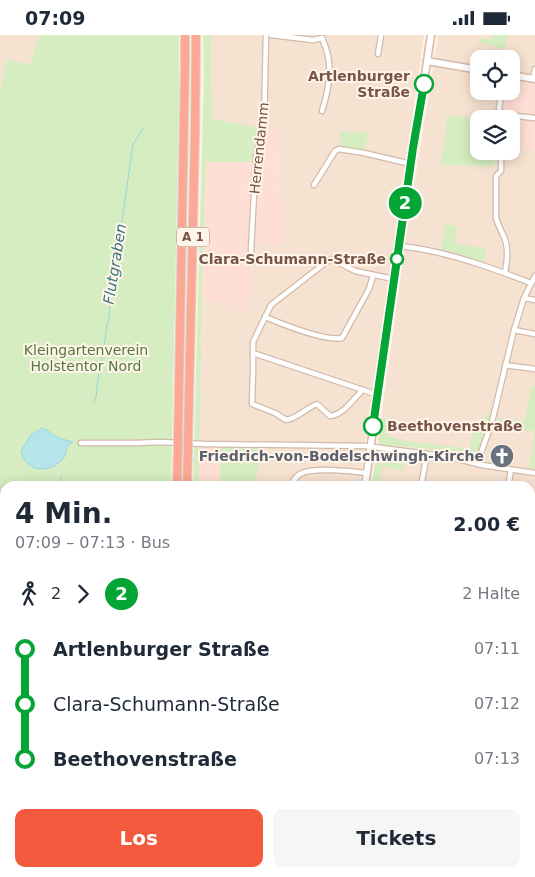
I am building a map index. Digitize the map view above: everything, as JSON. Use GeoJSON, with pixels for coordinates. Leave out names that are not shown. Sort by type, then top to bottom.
{"type":"FeatureCollection","features":[{"type":"Feature","properties":{"kind":"highway","name":"A 1"},"geometry":{"type":"LineString","coordinates":[[177,481],[186,64],[185,35]]}},
{"type":"Feature","properties":{"kind":"highway","name":"A 1"},"geometry":{"type":"LineString","coordinates":[[187,481],[196,35]]}},
{"type":"Feature","properties":{"kind":"main road"},"geometry":{"type":"LineString","coordinates":[[366,481],[398,246],[431,35]]}},
{"type":"Feature","properties":{"kind":"main road"},"geometry":{"type":"LineString","coordinates":[[427,61],[470,68]]}},
{"type":"Feature","properties":{"kind":"main road"},"geometry":{"type":"LineString","coordinates":[[520,77],[534,79]]}},
{"type":"Feature","properties":{"kind":"street","name":"Herrendamm"},"geometry":{"type":"LineString","coordinates":[[252,261],[251,246],[256,156],[264,127],[266,35]]}},
{"type":"Feature","properties":{"kind":"street"},"geometry":{"type":"LineString","coordinates":[[271,35],[313,40],[323,36],[329,54],[330,71],[322,111]]}},
{"type":"Feature","properties":{"kind":"street"},"geometry":{"type":"LineString","coordinates":[[378,54],[381,35]]}},
{"type":"Feature","properties":{"kind":"street"},"geometry":{"type":"LineString","coordinates":[[534,79],[535,69]]}},
{"type":"Feature","properties":{"kind":"street"},"geometry":{"type":"LineString","coordinates":[[500,100],[499,108],[501,113],[535,118]]}},
{"type":"Feature","properties":{"kind":"street"},"geometry":{"type":"LineString","coordinates":[[314,185],[335,151],[339,149],[411,164]]}},
{"type":"Feature","properties":{"kind":"street"},"geometry":{"type":"LineString","coordinates":[[501,160],[501,171],[496,176],[496,218],[508,251],[505,273]]}},
{"type":"Feature","properties":{"kind":"street"},"geometry":{"type":"LineString","coordinates":[[398,246],[432,251],[505,273],[531,283]]}},
{"type":"Feature","properties":{"kind":"street"},"geometry":{"type":"LineString","coordinates":[[361,390],[335,416],[330,416],[317,404],[290,420],[286,420],[275,413],[252,404],[252,342],[271,305],[329,259],[355,271],[394,279]]}},
{"type":"Feature","properties":{"kind":"street"},"geometry":{"type":"LineString","coordinates":[[265,317],[326,338],[342,338],[369,289],[373,276]]}},
{"type":"Feature","properties":{"kind":"street"},"geometry":{"type":"LineString","coordinates":[[477,464],[492,422],[514,330],[524,298],[535,276]]}},
{"type":"Feature","properties":{"kind":"street"},"geometry":{"type":"LineString","coordinates":[[524,298],[535,300]]}},
{"type":"Feature","properties":{"kind":"street"},"geometry":{"type":"LineString","coordinates":[[514,330],[535,334]]}},
{"type":"Feature","properties":{"kind":"street"},"geometry":{"type":"LineString","coordinates":[[253,353],[378,395]]}},
{"type":"Feature","properties":{"kind":"street"},"geometry":{"type":"LineString","coordinates":[[506,365],[535,369]]}},
{"type":"Feature","properties":{"kind":"street"},"geometry":{"type":"LineString","coordinates":[[81,443],[160,442],[371,447],[427,454],[535,473]]}},
{"type":"Feature","properties":{"kind":"street"},"geometry":{"type":"LineString","coordinates":[[422,481],[427,454]]}},
{"type":"Feature","properties":{"kind":"street"},"geometry":{"type":"LineString","coordinates":[[293,481],[301,473],[308,471],[334,470],[367,473]]}},
{"type":"Feature","properties":{"kind":"street"},"geometry":{"type":"LineString","coordinates":[[509,481],[511,470]]}},
{"type":"Feature","properties":{"kind":"shaded area"},"geometry":{"type":"Polygon","coordinates":[[[0,35],[39,35],[31,64],[6,60],[0,93],[0,35]]]}},
{"type":"Feature","properties":{"kind":"shaded area"},"geometry":{"type":"Polygon","coordinates":[[[211,35],[424,35],[360,481],[199,481],[202,297],[248,310],[255,243],[281,244],[284,203],[278,202],[281,132],[212,119],[211,35]]]}},
{"type":"Feature","properties":{"kind":"shaded area"},"geometry":{"type":"Polygon","coordinates":[[[438,35],[535,35],[535,75],[520,73],[520,50],[470,50],[470,64],[435,56],[438,35]]]}},
{"type":"Feature","properties":{"kind":"shaded area"},"geometry":{"type":"Polygon","coordinates":[[[435,66],[470,72],[470,100],[498,100],[496,110],[470,110],[470,160],[520,160],[520,149],[535,149],[535,481],[373,481],[377,454],[380,452],[380,444],[378,442],[406,238],[433,68],[435,66]]]}},
{"type":"Feature","properties":{"kind":"shaded area"},"geometry":{"type":"Polygon","coordinates":[[[520,82],[535,84],[535,149],[520,149],[520,110],[502,110],[504,100],[520,100],[520,82]]]}},
{"type":"Feature","properties":{"kind":"shaded area"},"geometry":{"type":"Polygon","coordinates":[[[261,128],[281,132],[278,201],[284,203],[281,245],[255,244],[248,310],[202,297],[206,161],[251,162],[261,128]]]}},
{"type":"Feature","properties":{"kind":"shaded area"},"geometry":{"type":"Polygon","coordinates":[[[200,446],[221,447],[220,481],[199,481],[200,446]]]}},
{"type":"Feature","properties":{"kind":"green space","name":"Kleingartenverein Holstentor Nord"},"geometry":{"type":"Polygon","coordinates":[[[39,35],[179,35],[171,481],[0,481],[0,93],[6,60],[31,64],[39,35]],[[42,428],[31,435],[21,451],[23,458],[36,468],[46,469],[55,466],[63,459],[68,446],[72,442],[56,437],[48,430],[42,428]]]}},
{"type":"Feature","properties":{"kind":"green space"},"geometry":{"type":"Polygon","coordinates":[[[203,35],[211,35],[212,119],[261,128],[251,162],[206,162],[199,481],[193,481],[204,76],[203,35]]]}},
{"type":"Feature","properties":{"kind":"green space"},"geometry":{"type":"Polygon","coordinates":[[[494,35],[508,35],[505,48],[478,41],[480,38],[491,39],[494,35]]]}},
{"type":"Feature","properties":{"kind":"green space"},"geometry":{"type":"Polygon","coordinates":[[[446,115],[470,117],[470,160],[495,160],[492,166],[442,165],[439,160],[441,160],[444,146],[446,115]]]}},
{"type":"Feature","properties":{"kind":"green space"},"geometry":{"type":"Polygon","coordinates":[[[340,132],[369,132],[364,152],[339,146],[340,132]]]}},
{"type":"Feature","properties":{"kind":"green space"},"geometry":{"type":"Polygon","coordinates":[[[445,224],[457,226],[456,244],[486,248],[483,263],[441,251],[445,224]]]}},
{"type":"Feature","properties":{"kind":"green space"},"geometry":{"type":"Polygon","coordinates":[[[531,387],[535,387],[535,431],[495,427],[498,418],[525,421],[531,387]]]}},
{"type":"Feature","properties":{"kind":"green space"},"geometry":{"type":"Polygon","coordinates":[[[484,414],[490,415],[486,431],[474,457],[430,449],[380,444],[378,442],[381,419],[388,419],[387,436],[407,441],[470,449],[474,427],[479,427],[480,421],[484,421],[484,414]]]}},
{"type":"Feature","properties":{"kind":"green space"},"geometry":{"type":"Polygon","coordinates":[[[535,431],[535,469],[529,468],[535,431]]]}},
{"type":"Feature","properties":{"kind":"green space"},"geometry":{"type":"Polygon","coordinates":[[[221,447],[262,447],[256,481],[220,481],[221,447]]]}},
{"type":"Feature","properties":{"kind":"green space"},"geometry":{"type":"Polygon","coordinates":[[[380,452],[406,455],[403,470],[383,467],[379,481],[372,480],[377,454],[380,452]]]}},
{"type":"Feature","properties":{"kind":"water"},"geometry":{"type":"Polygon","coordinates":[[[42,428],[59,438],[73,442],[68,445],[62,460],[56,465],[50,468],[38,469],[27,463],[21,451],[31,435],[42,428]]]}},
{"type":"Feature","properties":{"kind":"waterway","name":"Flutgraben"},"geometry":{"type":"LineString","coordinates":[[94,402],[109,320],[133,144],[143,129]]}},
{"type":"Feature","properties":{"kind":"waterway","name":"Flutgraben"},"geometry":{"type":"LineString","coordinates":[[60,481],[62,476]]}},
{"type":"Feature","properties":{"kind":"bus line","name":"2"},"geometry":{"type":"LineString","coordinates":[[373,426],[398,246],[424,84]]}},
{"type":"Feature","properties":{"kind":"place","name":"Artlenburger Straße"},"geometry":{"type":"Point","coordinates":[424,84]}},
{"type":"Feature","properties":{"kind":"place","name":"Clara-Schumann-Straße"},"geometry":{"type":"Point","coordinates":[397,259]}},
{"type":"Feature","properties":{"kind":"place","name":"Beethovenstraße"},"geometry":{"type":"Point","coordinates":[373,426]}},
{"type":"Feature","properties":{"kind":"place","name":"Friedrich-von-Bodelschwingh-Kirche"},"geometry":{"type":"Point","coordinates":[502,456]}}]}
